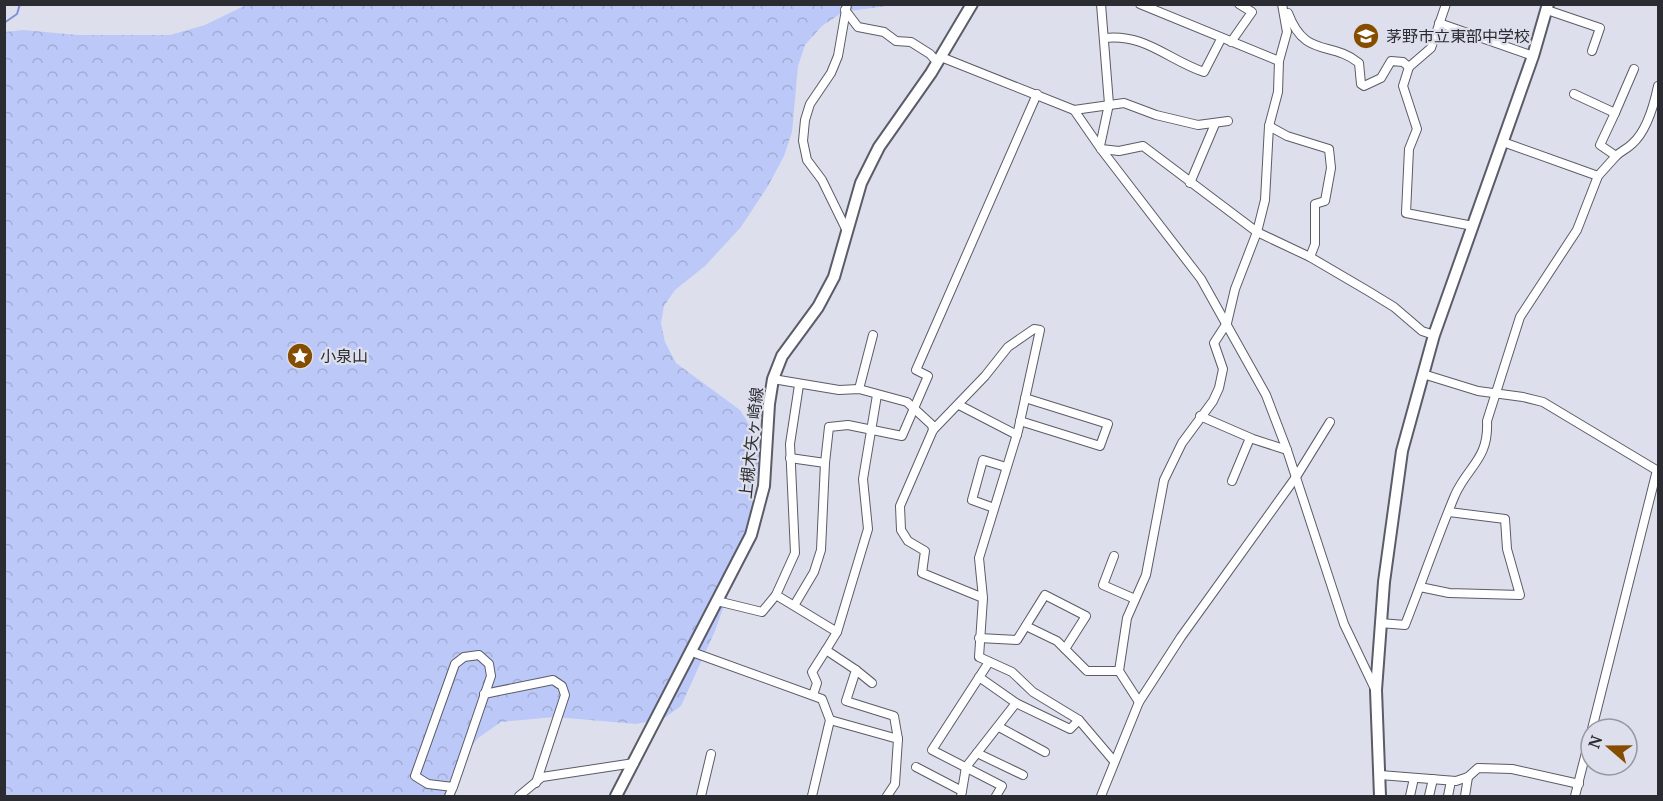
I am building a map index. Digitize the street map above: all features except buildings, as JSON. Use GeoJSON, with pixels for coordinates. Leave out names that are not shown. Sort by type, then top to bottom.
{"type":"FeatureCollection","features":[{"type":"Feature","properties":{"kind":"main road","name":"上槻木矢ヶ崎線"},"geometry":{"type":"LineString","coordinates":[[619,796],[751,535],[760,505],[767,461],[769,404],[773,379],[782,356],[818,307],[834,277],[861,183],[879,147],[939,60],[972,4]]}},
{"type":"Feature","properties":{"kind":"main road"},"geometry":{"type":"LineString","coordinates":[[1380,796],[1376,690],[1380,623],[1402,451],[1434,335],[1533,56],[1548,7]]}},
{"type":"Feature","properties":{"kind":"street"},"geometry":{"type":"LineString","coordinates":[[1100,147],[1109,107],[1101,4]]}},
{"type":"Feature","properties":{"kind":"street"},"geometry":{"type":"LineString","coordinates":[[1140,4],[1160,8],[1221,39],[1280,61]]}},
{"type":"Feature","properties":{"kind":"street"},"geometry":{"type":"LineString","coordinates":[[1230,42],[1252,12],[1239,4]]}},
{"type":"Feature","properties":{"kind":"street"},"geometry":{"type":"LineString","coordinates":[[1139,702],[1119,671],[1127,618],[1146,575],[1164,480],[1182,442],[1213,401],[1219,388],[1223,369],[1214,342],[1227,323],[1235,289],[1257,232],[1268,173],[1269,126],[1278,92],[1280,61],[1287,32],[1284,4]]}},
{"type":"Feature","properties":{"kind":"street"},"geometry":{"type":"LineString","coordinates":[[1284,4],[1298,34],[1314,46],[1353,56],[1359,63],[1361,84],[1364,86],[1381,78],[1391,61],[1403,62],[1409,66]]}},
{"type":"Feature","properties":{"kind":"street"},"geometry":{"type":"LineString","coordinates":[[1446,4],[1431,48],[1409,66],[1403,86],[1418,129],[1409,149],[1406,213],[1473,226]]}},
{"type":"Feature","properties":{"kind":"street"},"geometry":{"type":"LineString","coordinates":[[846,7],[858,27],[884,32],[896,41],[911,42],[939,60],[1037,94],[1074,110],[1109,107],[1124,103],[1174,121],[1198,126],[1228,121]]}},
{"type":"Feature","properties":{"kind":"street"},"geometry":{"type":"LineString","coordinates":[[846,7],[838,56],[831,73],[810,104],[805,120],[803,141],[807,160],[822,180],[846,229]]}},
{"type":"Feature","properties":{"kind":"street"},"geometry":{"type":"LineString","coordinates":[[1548,7],[1600,28],[1592,51]]}},
{"type":"Feature","properties":{"kind":"street"},"geometry":{"type":"LineString","coordinates":[[1439,23],[1533,56]]}},
{"type":"Feature","properties":{"kind":"street"},"geometry":{"type":"LineString","coordinates":[[1104,38],[1122,36],[1154,46],[1185,66],[1204,72],[1221,39]]}},
{"type":"Feature","properties":{"kind":"street"},"geometry":{"type":"LineString","coordinates":[[1616,156],[1600,145],[1634,69]]}},
{"type":"Feature","properties":{"kind":"street"},"geometry":{"type":"LineString","coordinates":[[1380,623],[1405,625],[1456,492],[1484,450],[1488,437],[1487,421],[1501,370],[1520,317],[1577,230],[1598,176],[1616,156],[1632,145],[1640,134],[1654,106],[1659,86]]}},
{"type":"Feature","properties":{"kind":"street"},"geometry":{"type":"LineString","coordinates":[[795,604],[814,572],[821,550],[829,427],[848,425],[902,436],[928,376],[916,370],[1037,94]]}},
{"type":"Feature","properties":{"kind":"street"},"geometry":{"type":"LineString","coordinates":[[1574,94],[1615,113]]}},
{"type":"Feature","properties":{"kind":"street"},"geometry":{"type":"LineString","coordinates":[[1074,110],[1188,260],[1227,323],[1266,395],[1287,450],[1344,624],[1376,690]]}},
{"type":"Feature","properties":{"kind":"street"},"geometry":{"type":"LineString","coordinates":[[1190,183],[1215,124]]}},
{"type":"Feature","properties":{"kind":"street"},"geometry":{"type":"LineString","coordinates":[[1269,126],[1287,136],[1329,149],[1331,168],[1325,201],[1315,204],[1315,244],[1310,258]]}},
{"type":"Feature","properties":{"kind":"street"},"geometry":{"type":"LineString","coordinates":[[1503,142],[1598,176]]}},
{"type":"Feature","properties":{"kind":"street"},"geometry":{"type":"LineString","coordinates":[[1100,147],[1119,151],[1143,146],[1257,232],[1310,258],[1394,307],[1422,331],[1434,335]]}},
{"type":"Feature","properties":{"kind":"street"},"geometry":{"type":"LineString","coordinates":[[983,598],[922,573],[925,551],[908,541],[902,530],[900,506],[933,430],[959,405],[1008,347],[1035,329],[1040,330],[1017,435],[979,558],[983,598],[979,657],[1012,672],[1033,692],[1079,720],[1113,760]]}},
{"type":"Feature","properties":{"kind":"street"},"geometry":{"type":"LineString","coordinates":[[859,389],[873,335]]}},
{"type":"Feature","properties":{"kind":"street"},"geometry":{"type":"LineString","coordinates":[[1423,374],[1542,402],[1658,471],[1596,717]]}},
{"type":"Feature","properties":{"kind":"street"},"geometry":{"type":"LineString","coordinates":[[773,379],[839,390],[859,389],[907,402],[932,425],[933,430]]}},
{"type":"Feature","properties":{"kind":"street"},"geometry":{"type":"LineString","coordinates":[[717,601],[762,612],[776,595],[795,553],[790,458],[799,385]]}},
{"type":"Feature","properties":{"kind":"street"},"geometry":{"type":"LineString","coordinates":[[813,695],[817,683],[812,672],[837,632],[868,529],[862,479],[877,395]]}},
{"type":"Feature","properties":{"kind":"street"},"geometry":{"type":"LineString","coordinates":[[1020,421],[1100,446],[1108,424],[1025,398]]}},
{"type":"Feature","properties":{"kind":"street"},"geometry":{"type":"LineString","coordinates":[[959,405],[1017,435]]}},
{"type":"Feature","properties":{"kind":"street"},"geometry":{"type":"LineString","coordinates":[[1200,416],[1250,438],[1287,450]]}},
{"type":"Feature","properties":{"kind":"street"},"geometry":{"type":"LineString","coordinates":[[1101,796],[1113,760],[1139,702],[1181,636],[1296,477],[1330,422]]}},
{"type":"Feature","properties":{"kind":"street"},"geometry":{"type":"LineString","coordinates":[[1232,481],[1250,438]]}},
{"type":"Feature","properties":{"kind":"street"},"geometry":{"type":"LineString","coordinates":[[790,458],[825,463]]}},
{"type":"Feature","properties":{"kind":"street"},"geometry":{"type":"LineString","coordinates":[[994,508],[972,500],[983,460],[1006,467]]}},
{"type":"Feature","properties":{"kind":"street"},"geometry":{"type":"LineString","coordinates":[[1420,587],[1449,593],[1520,595],[1507,549],[1505,519],[1449,512]]}},
{"type":"Feature","properties":{"kind":"street"},"geometry":{"type":"LineString","coordinates":[[1114,556],[1103,585],[1135,599]]}},
{"type":"Feature","properties":{"kind":"street"},"geometry":{"type":"LineString","coordinates":[[776,595],[795,604],[837,632]]}},
{"type":"Feature","properties":{"kind":"street"},"geometry":{"type":"LineString","coordinates":[[979,638],[1017,640],[1045,596],[1086,616],[1065,649]]}},
{"type":"Feature","properties":{"kind":"street"},"geometry":{"type":"LineString","coordinates":[[1026,626],[1057,641],[1087,672],[1119,671]]}},
{"type":"Feature","properties":{"kind":"street"},"geometry":{"type":"LineString","coordinates":[[826,650],[872,683]]}},
{"type":"Feature","properties":{"kind":"street"},"geometry":{"type":"LineString","coordinates":[[692,652],[822,699],[830,720],[812,796]]}},
{"type":"Feature","properties":{"kind":"street"},"geometry":{"type":"LineString","coordinates":[[449,796],[453,787],[491,676],[489,664],[479,655],[464,657],[455,664],[416,776],[428,784],[453,787]]}},
{"type":"Feature","properties":{"kind":"street"},"geometry":{"type":"LineString","coordinates":[[989,662],[932,750],[1002,786],[996,796]]}},
{"type":"Feature","properties":{"kind":"street"},"geometry":{"type":"LineString","coordinates":[[855,670],[846,701],[894,716],[898,739],[895,784],[887,796]]}},
{"type":"Feature","properties":{"kind":"street"},"geometry":{"type":"LineString","coordinates":[[979,677],[1017,703],[1070,729],[1079,720]]}},
{"type":"Feature","properties":{"kind":"street"},"geometry":{"type":"LineString","coordinates":[[484,694],[553,680],[562,686],[565,695],[536,783]]}},
{"type":"Feature","properties":{"kind":"street"},"geometry":{"type":"LineString","coordinates":[[916,767],[962,794],[966,767],[1017,703]]}},
{"type":"Feature","properties":{"kind":"street"},"geometry":{"type":"LineString","coordinates":[[830,720],[898,739]]}},
{"type":"Feature","properties":{"kind":"street"},"geometry":{"type":"LineString","coordinates":[[999,727],[1045,752]]}},
{"type":"Feature","properties":{"kind":"street"},"geometry":{"type":"LineString","coordinates":[[977,753],[1023,775]]}},
{"type":"Feature","properties":{"kind":"street"},"geometry":{"type":"LineString","coordinates":[[701,796],[711,754]]}},
{"type":"Feature","properties":{"kind":"street"},"geometry":{"type":"LineString","coordinates":[[519,796],[542,777],[634,763]]}},
{"type":"Feature","properties":{"kind":"street"},"geometry":{"type":"LineString","coordinates":[[1380,775],[1451,781],[1468,777],[1478,768],[1512,769],[1579,784]]}},
{"type":"Feature","properties":{"kind":"street"},"geometry":{"type":"LineString","coordinates":[[1465,796],[1468,777]]}},
{"type":"Feature","properties":{"kind":"street"},"geometry":{"type":"LineString","coordinates":[[1575,796],[1581,777]]}},
{"type":"Feature","properties":{"kind":"street"},"geometry":{"type":"LineString","coordinates":[[1410,796],[1414,778]]}},
{"type":"Feature","properties":{"kind":"street"},"geometry":{"type":"LineString","coordinates":[[1429,796],[1433,779]]}},
{"type":"Feature","properties":{"kind":"street"},"geometry":{"type":"LineString","coordinates":[[1448,796],[1451,781]]}},
{"type":"Feature","properties":{"kind":"green space"},"geometry":{"type":"Polygon","coordinates":[[[248,4],[894,5],[843,12],[822,26],[805,45],[798,66],[792,132],[784,156],[768,186],[741,227],[705,266],[675,290],[664,306],[661,323],[665,342],[676,363],[740,410],[755,434],[761,456],[741,558],[715,631],[681,706],[663,719],[636,724],[555,717],[501,722],[478,738],[453,771],[445,796],[5,796],[5,32],[23,30],[78,35],[170,35],[205,25],[248,4]]]}},
{"type":"Feature","properties":{"kind":"waterway"},"geometry":{"type":"LineString","coordinates":[[4,23],[17,14],[20,4]]}},
{"type":"Feature","properties":{"kind":"place","name":"茅野市立東部中学校"},"geometry":{"type":"Point","coordinates":[1366,36]}},
{"type":"Feature","properties":{"kind":"place","name":"小泉山"},"geometry":{"type":"Point","coordinates":[300,356]}}]}
